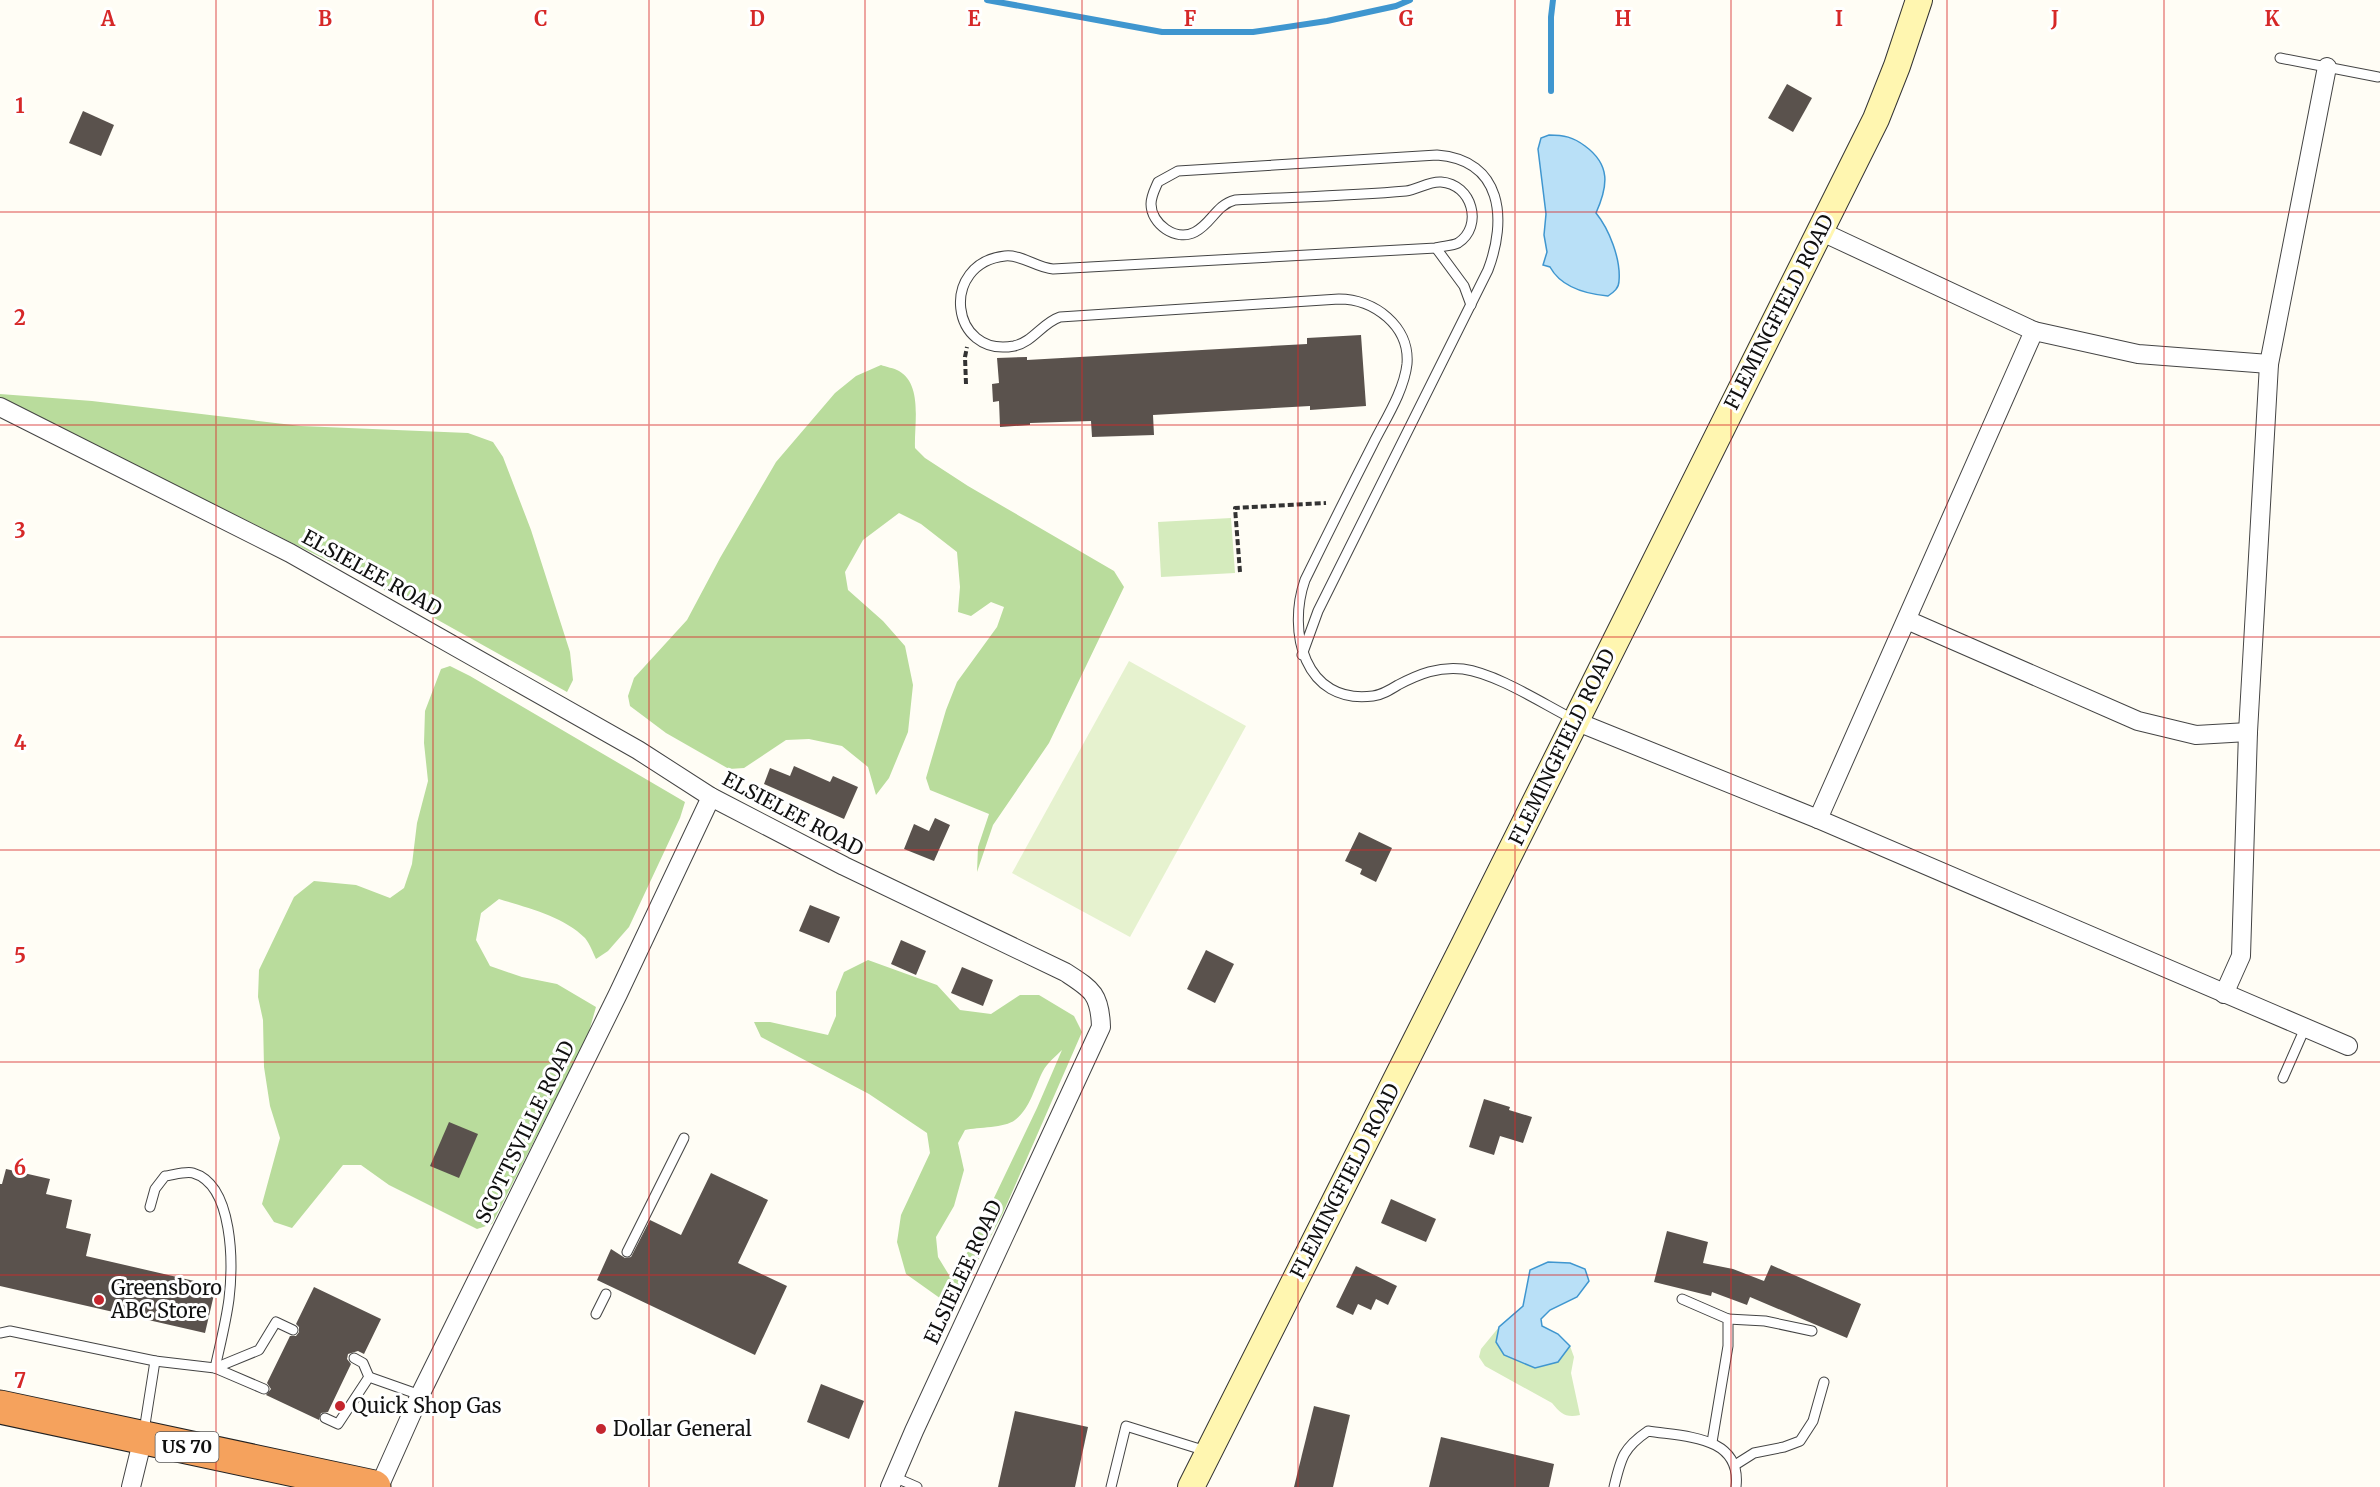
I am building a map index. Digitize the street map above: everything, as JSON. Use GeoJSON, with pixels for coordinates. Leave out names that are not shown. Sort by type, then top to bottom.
{"type":"FeatureCollection","features":[{"type":"Feature","properties":{"kind":"highway","name":"US 70"},"geometry":{"type":"LineString","coordinates":[[0,1407],[376,1487]]}},
{"type":"Feature","properties":{"kind":"street","name":"FLEMINGFIELD ROAD"},"geometry":{"type":"LineString","coordinates":[[1191,1487],[1876,119],[1919,0]]}},
{"type":"Feature","properties":{"kind":"street"},"geometry":{"type":"LineString","coordinates":[[2224,994],[2241,956],[2248,732],[2269,364],[2327,68]]}},
{"type":"Feature","properties":{"kind":"street"},"geometry":{"type":"LineString","coordinates":[[1820,231],[2034,332],[2138,354],[2269,364]]}},
{"type":"Feature","properties":{"kind":"street"},"geometry":{"type":"LineString","coordinates":[[1818,819],[2034,332]]}},
{"type":"Feature","properties":{"kind":"street","name":"ELSIELEE ROAD"},"geometry":{"type":"LineString","coordinates":[[0,407],[290,553],[638,750],[711,797],[844,866],[1065,972],[1088,987],[1099,1002],[1101,1027],[892,1482]]}},
{"type":"Feature","properties":{"kind":"street"},"geometry":{"type":"LineString","coordinates":[[1907,620],[2138,721],[2196,735],[2248,732]]}},
{"type":"Feature","properties":{"kind":"street"},"geometry":{"type":"LineString","coordinates":[[1575,720],[1818,819],[2348,1046]]}},
{"type":"Feature","properties":{"kind":"street","name":"SCOTTSVILLE ROAD"},"geometry":{"type":"LineString","coordinates":[[376,1487],[618,994],[711,797]]}},
{"type":"Feature","properties":{"kind":"street"},"geometry":{"type":"LineString","coordinates":[[131,1487],[143,1438]]}},
{"type":"Feature","properties":{"kind":"lane"},"geometry":{"type":"LineString","coordinates":[[2280,58],[2378,77]]}},
{"type":"Feature","properties":{"kind":"lane"},"geometry":{"type":"LineString","coordinates":[[1302,655],[1305,641],[1318,611],[1471,305],[1494,253],[1497,242],[1496,196],[1482,174],[1461,159],[1437,155],[1178,171],[1158,182],[1151,202],[1152,213],[1158,223],[1174,233],[1186,234],[1195,232],[1220,206],[1235,200],[1408,191],[1441,182],[1462,191],[1470,203],[1473,214],[1472,226],[1466,236],[1456,244],[1436,248],[1053,269],[1008,255],[983,262],[973,270],[964,283],[959,307],[963,321],[978,339],[991,345],[1014,346],[1025,342],[1052,320],[1060,317],[1339,299],[1365,302],[1379,310],[1393,323],[1402,337],[1407,364],[1402,381],[1305,580],[1299,597],[1297,618],[1302,655],[1308,667],[1320,680],[1342,693],[1374,696],[1424,672],[1462,669],[1494,679],[1575,720]]}},
{"type":"Feature","properties":{"kind":"lane"},"geometry":{"type":"LineString","coordinates":[[1436,248],[1464,286],[1471,305]]}},
{"type":"Feature","properties":{"kind":"lane"},"geometry":{"type":"LineString","coordinates":[[2283,1078],[2305,1028]]}},
{"type":"Feature","properties":{"kind":"lane"},"geometry":{"type":"LineString","coordinates":[[627,1252],[684,1138]]}},
{"type":"Feature","properties":{"kind":"lane"},"geometry":{"type":"LineString","coordinates":[[150,1207],[155,1189],[165,1176],[192,1173],[209,1182],[223,1203],[230,1275],[229,1300],[215,1368]]}},
{"type":"Feature","properties":{"kind":"lane"},"geometry":{"type":"LineString","coordinates":[[596,1314],[606,1294]]}},
{"type":"Feature","properties":{"kind":"lane"},"geometry":{"type":"LineString","coordinates":[[1682,1299],[1728,1320],[1765,1321],[1812,1331]]}},
{"type":"Feature","properties":{"kind":"lane"},"geometry":{"type":"LineString","coordinates":[[1712,1442],[1728,1346],[1728,1320]]}},
{"type":"Feature","properties":{"kind":"lane"},"geometry":{"type":"LineString","coordinates":[[215,1368],[259,1350],[276,1322],[293,1330]]}},
{"type":"Feature","properties":{"kind":"lane"},"geometry":{"type":"LineString","coordinates":[[0,1333],[9,1331],[154,1361],[215,1368],[264,1389]]}},
{"type":"Feature","properties":{"kind":"lane"},"geometry":{"type":"LineString","coordinates":[[354,1358],[363,1363],[369,1377],[420,1395]]}},
{"type":"Feature","properties":{"kind":"lane"},"geometry":{"type":"LineString","coordinates":[[143,1438],[154,1361]]}},
{"type":"Feature","properties":{"kind":"lane"},"geometry":{"type":"LineString","coordinates":[[325,1418],[338,1424],[369,1377]]}},
{"type":"Feature","properties":{"kind":"lane"},"geometry":{"type":"LineString","coordinates":[[1735,1465],[1754,1453],[1800,1441],[1813,1421],[1824,1382]]}},
{"type":"Feature","properties":{"kind":"lane"},"geometry":{"type":"LineString","coordinates":[[1111,1487],[1126,1426],[1209,1452]]}},
{"type":"Feature","properties":{"kind":"lane"},"geometry":{"type":"LineString","coordinates":[[1614,1487],[1619,1466],[1630,1443],[1648,1431],[1712,1442],[1725,1450],[1735,1465],[1736,1487]]}},
{"type":"Feature","properties":{"kind":"lane"},"geometry":{"type":"LineString","coordinates":[[892,1482],[917,1487]]}},
{"type":"Feature","properties":{"kind":"path"},"geometry":{"type":"LineString","coordinates":[[966,384],[965,357],[970,332]]}},
{"type":"Feature","properties":{"kind":"path"},"geometry":{"type":"LineString","coordinates":[[1240,572],[1235,508],[1326,503]]}},
{"type":"Feature","properties":{"kind":"green space"},"geometry":{"type":"Polygon","coordinates":[[[881,365],[895,369],[907,377],[916,406],[915,448],[925,458],[968,486],[1114,571],[1124,587],[1049,743],[993,825],[977,872],[978,847],[989,814],[930,790],[926,778],[946,710],[957,682],[997,627],[1004,607],[991,602],[971,616],[958,612],[960,587],[957,552],[921,524],[899,513],[863,540],[845,572],[848,590],[883,621],[905,646],[913,685],[908,732],[889,778],[876,795],[868,767],[842,746],[809,739],[786,740],[744,768],[729,769],[666,733],[630,706],[628,696],[634,678],[687,620],[776,462],[835,393],[856,376],[881,365]]]}},
{"type":"Feature","properties":{"kind":"green space"},"geometry":{"type":"Polygon","coordinates":[[[0,394],[92,401],[301,426],[468,433],[493,442],[503,457],[531,530],[570,652],[573,680],[567,692],[359,576],[193,494],[0,407],[0,394]]]}},
{"type":"Feature","properties":{"kind":"green space"},"geometry":{"type":"Polygon","coordinates":[[[1231,518],[1235,573],[1161,577],[1158,522],[1231,518]]]}},
{"type":"Feature","properties":{"kind":"green space"},"geometry":{"type":"Polygon","coordinates":[[[1129,661],[1246,726],[1130,937],[1012,873],[1129,661]]]}},
{"type":"Feature","properties":{"kind":"green space"},"geometry":{"type":"Polygon","coordinates":[[[450,666],[685,802],[680,818],[629,927],[608,951],[596,959],[585,938],[556,918],[499,899],[481,913],[476,940],[490,966],[522,977],[557,984],[596,1007],[588,1035],[492,1224],[477,1229],[389,1185],[361,1165],[343,1165],[292,1228],[274,1222],[262,1204],[280,1138],[270,1106],[264,1067],[263,1020],[258,997],[259,970],[294,897],[314,881],[356,885],[390,898],[404,888],[412,864],[417,823],[428,781],[424,743],[425,711],[441,669],[450,666]]]}},
{"type":"Feature","properties":{"kind":"green space"},"geometry":{"type":"Polygon","coordinates":[[[868,960],[937,985],[960,1010],[991,1014],[1020,995],[1039,995],[1074,1016],[1082,1032],[1003,1213],[960,1295],[951,1306],[906,1274],[897,1242],[901,1215],[930,1153],[927,1133],[869,1094],[761,1037],[754,1022],[770,1022],[828,1035],[836,1016],[836,992],[844,972],[868,960]],[[1062,1050],[1049,1062],[1028,1104],[1015,1120],[998,1126],[965,1130],[958,1143],[964,1170],[954,1206],[936,1237],[938,1257],[949,1275],[959,1267],[971,1246],[1062,1050]]]}},
{"type":"Feature","properties":{"kind":"green space"},"geometry":{"type":"Polygon","coordinates":[[[1499,1327],[1496,1342],[1558,1362],[1570,1346],[1574,1357],[1571,1373],[1580,1415],[1564,1414],[1552,1403],[1485,1366],[1479,1357],[1481,1349],[1499,1327]]]}},
{"type":"Feature","properties":{"kind":"water"},"geometry":{"type":"Polygon","coordinates":[[[1549,135],[1568,137],[1581,143],[1593,153],[1603,168],[1605,185],[1596,213],[1613,245],[1619,272],[1618,286],[1608,296],[1575,288],[1561,280],[1550,267],[1543,265],[1547,252],[1544,235],[1546,214],[1538,149],[1541,138],[1549,135]]]}},
{"type":"Feature","properties":{"kind":"water"},"geometry":{"type":"Polygon","coordinates":[[[1548,1262],[1570,1263],[1585,1269],[1589,1281],[1577,1297],[1550,1310],[1541,1319],[1542,1326],[1558,1334],[1570,1346],[1558,1362],[1535,1368],[1504,1355],[1496,1342],[1499,1327],[1523,1306],[1530,1270],[1548,1262]]]}},
{"type":"Feature","properties":{"kind":"building"},"geometry":{"type":"Polygon","coordinates":[[[1787,84],[1812,98],[1793,132],[1768,118],[1787,84]]]}},
{"type":"Feature","properties":{"kind":"building"},"geometry":{"type":"Polygon","coordinates":[[[83,111],[114,125],[101,156],[69,143],[83,111]]]}},
{"type":"Feature","properties":{"kind":"building"},"geometry":{"type":"Polygon","coordinates":[[[1361,335],[1366,406],[1310,410],[1310,406],[1153,415],[1154,435],[1092,437],[1091,421],[1030,423],[1030,425],[1000,427],[999,401],[993,402],[992,384],[999,383],[997,358],[1027,357],[1027,360],[1307,344],[1307,338],[1361,335]]]}},
{"type":"Feature","properties":{"kind":"building"},"geometry":{"type":"Polygon","coordinates":[[[794,766],[830,782],[833,776],[858,787],[844,819],[764,784],[770,768],[790,776],[794,766]]]}},
{"type":"Feature","properties":{"kind":"building"},"geometry":{"type":"Polygon","coordinates":[[[935,818],[950,825],[934,861],[904,849],[914,824],[929,831],[935,818]]]}},
{"type":"Feature","properties":{"kind":"building"},"geometry":{"type":"Polygon","coordinates":[[[1359,832],[1392,848],[1376,882],[1360,874],[1362,869],[1345,861],[1359,832]]]}},
{"type":"Feature","properties":{"kind":"building"},"geometry":{"type":"Polygon","coordinates":[[[810,905],[840,917],[829,943],[799,931],[810,905]]]}},
{"type":"Feature","properties":{"kind":"building"},"geometry":{"type":"Polygon","coordinates":[[[901,940],[926,951],[916,975],[891,964],[901,940]]]}},
{"type":"Feature","properties":{"kind":"building"},"geometry":{"type":"Polygon","coordinates":[[[1206,950],[1234,964],[1215,1003],[1187,989],[1206,950]]]}},
{"type":"Feature","properties":{"kind":"building"},"geometry":{"type":"Polygon","coordinates":[[[962,967],[993,980],[983,1006],[951,993],[962,967]]]}},
{"type":"Feature","properties":{"kind":"building"},"geometry":{"type":"Polygon","coordinates":[[[1484,1099],[1532,1117],[1523,1143],[1500,1136],[1494,1155],[1469,1147],[1484,1099]]]}},
{"type":"Feature","properties":{"kind":"building"},"geometry":{"type":"Polygon","coordinates":[[[449,1122],[478,1134],[459,1178],[430,1166],[449,1122]]]}},
{"type":"Feature","properties":{"kind":"building"},"geometry":{"type":"Polygon","coordinates":[[[6,1169],[50,1179],[46,1194],[72,1200],[66,1228],[91,1234],[86,1256],[216,1286],[205,1333],[0,1286],[0,1184],[2,1184],[6,1169]]]}},
{"type":"Feature","properties":{"kind":"building"},"geometry":{"type":"Polygon","coordinates":[[[711,1173],[768,1200],[738,1263],[787,1286],[755,1355],[597,1280],[611,1249],[625,1258],[631,1257],[650,1220],[681,1235],[711,1173]]]}},
{"type":"Feature","properties":{"kind":"building"},"geometry":{"type":"Polygon","coordinates":[[[1391,1199],[1436,1219],[1426,1242],[1381,1223],[1391,1199]]]}},
{"type":"Feature","properties":{"kind":"building"},"geometry":{"type":"Polygon","coordinates":[[[1667,1231],[1708,1242],[1703,1263],[1733,1269],[1764,1281],[1771,1265],[1861,1304],[1847,1338],[1750,1297],[1747,1305],[1712,1292],[1711,1296],[1654,1282],[1667,1231]]]}},
{"type":"Feature","properties":{"kind":"building"},"geometry":{"type":"Polygon","coordinates":[[[1356,1266],[1397,1286],[1388,1305],[1376,1299],[1371,1310],[1358,1304],[1353,1315],[1336,1307],[1356,1266]]]}},
{"type":"Feature","properties":{"kind":"building"},"geometry":{"type":"Polygon","coordinates":[[[314,1287],[381,1319],[364,1354],[358,1351],[348,1354],[347,1359],[351,1364],[328,1412],[321,1413],[319,1420],[266,1395],[271,1389],[267,1383],[290,1336],[296,1336],[299,1332],[296,1324],[314,1287]]]}},
{"type":"Feature","properties":{"kind":"building"},"geometry":{"type":"Polygon","coordinates":[[[821,1384],[864,1401],[849,1439],[807,1422],[821,1384]]]}},
{"type":"Feature","properties":{"kind":"building"},"geometry":{"type":"Polygon","coordinates":[[[1314,1406],[1350,1415],[1333,1487],[1294,1487],[1314,1406]]]}},
{"type":"Feature","properties":{"kind":"building"},"geometry":{"type":"Polygon","coordinates":[[[1015,1411],[1088,1427],[1075,1487],[998,1487],[1015,1411]]]}},
{"type":"Feature","properties":{"kind":"building"},"geometry":{"type":"Polygon","coordinates":[[[1441,1437],[1554,1464],[1549,1487],[1429,1487],[1441,1437]]]}},
{"type":"Feature","properties":{"kind":"waterway"},"geometry":{"type":"LineString","coordinates":[[987,0],[1162,32],[1253,32],[1327,21],[1396,6],[1410,0]]}},
{"type":"Feature","properties":{"kind":"waterway"},"geometry":{"type":"LineString","coordinates":[[1551,91],[1553,0]]}},
{"type":"Feature","properties":{"kind":"place","name":"Greensboro ABC Store"},"geometry":{"type":"Point","coordinates":[99,1300]}},
{"type":"Feature","properties":{"kind":"place","name":"Quick Shop Gas"},"geometry":{"type":"Point","coordinates":[340,1406]}},
{"type":"Feature","properties":{"kind":"place","name":"Dollar General"},"geometry":{"type":"Point","coordinates":[601,1429]}}]}
